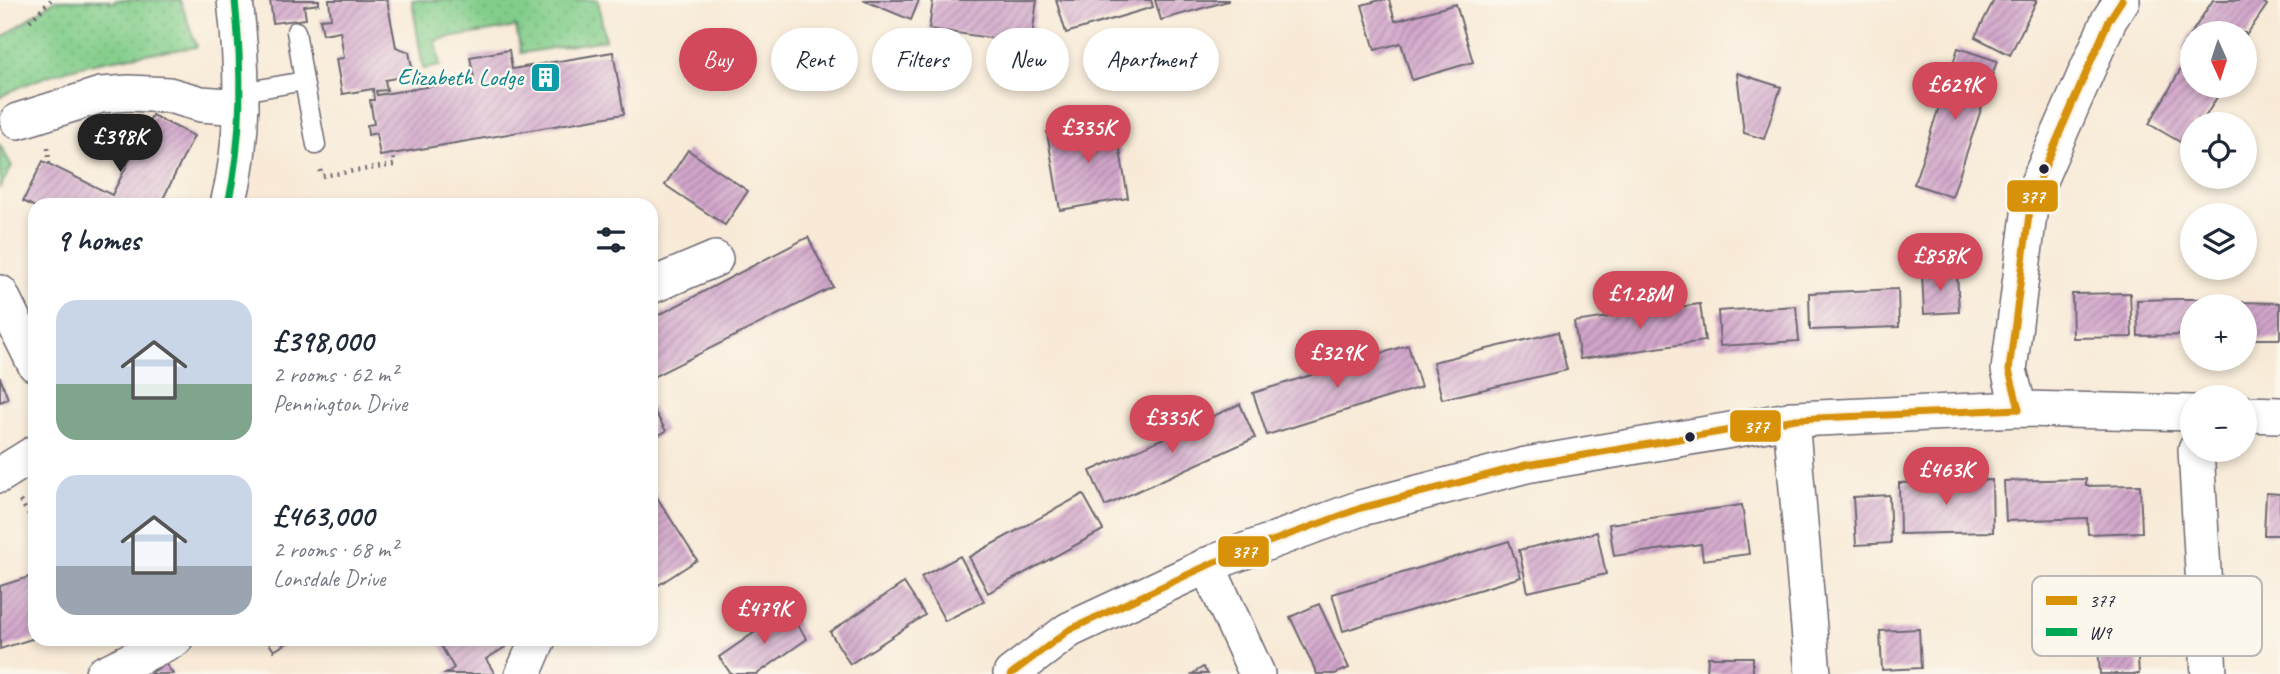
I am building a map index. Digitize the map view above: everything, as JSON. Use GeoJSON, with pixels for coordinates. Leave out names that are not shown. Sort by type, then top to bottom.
{"type":"FeatureCollection","features":[{"type":"Feature","properties":{"kind":"street"},"geometry":{"type":"LineString","coordinates":[[229,198],[241,100],[235,0]]}},
{"type":"Feature","properties":{"kind":"street"},"geometry":{"type":"LineString","coordinates":[[2019,409],[2008,370],[2031,199],[2109,20],[2122,0]]}},
{"type":"Feature","properties":{"kind":"street"},"geometry":{"type":"LineString","coordinates":[[18,121],[101,95],[169,95],[201,104],[241,100]]}},
{"type":"Feature","properties":{"kind":"street"},"geometry":{"type":"LineString","coordinates":[[658,282],[715,259]]}},
{"type":"Feature","properties":{"kind":"street"},"geometry":{"type":"LineString","coordinates":[[0,293],[28,350]]}},
{"type":"Feature","properties":{"kind":"street"},"geometry":{"type":"LineString","coordinates":[[1012,674],[1069,630],[1208,565],[1361,508],[1527,465],[1791,419],[2019,409],[2180,413]]}},
{"type":"Feature","properties":{"kind":"street"},"geometry":{"type":"LineString","coordinates":[[2257,414],[2280,415]]}},
{"type":"Feature","properties":{"kind":"street"},"geometry":{"type":"LineString","coordinates":[[1791,419],[1813,674]]}},
{"type":"Feature","properties":{"kind":"street"},"geometry":{"type":"LineString","coordinates":[[0,475],[28,457]]}},
{"type":"Feature","properties":{"kind":"street"},"geometry":{"type":"LineString","coordinates":[[2196,462],[2202,576]]}},
{"type":"Feature","properties":{"kind":"street"},"geometry":{"type":"LineString","coordinates":[[1208,565],[1257,674]]}},
{"type":"Feature","properties":{"kind":"street"},"geometry":{"type":"LineString","coordinates":[[103,674],[161,646]]}},
{"type":"Feature","properties":{"kind":"street"},"geometry":{"type":"LineString","coordinates":[[523,674],[535,646]]}},
{"type":"Feature","properties":{"kind":"street"},"geometry":{"type":"LineString","coordinates":[[2208,656],[2209,674]]}},
{"type":"Feature","properties":{"kind":"lane"},"geometry":{"type":"LineString","coordinates":[[296,32],[316,145]]}},
{"type":"Feature","properties":{"kind":"lane"},"geometry":{"type":"LineString","coordinates":[[241,100],[304,81]]}},
{"type":"Feature","properties":{"kind":"path"},"geometry":{"type":"LineString","coordinates":[[30,21],[51,0]]}},
{"type":"Feature","properties":{"kind":"path"},"geometry":{"type":"LineString","coordinates":[[316,145],[322,176],[394,165],[393,154]]}},
{"type":"Feature","properties":{"kind":"green space"},"geometry":{"type":"Polygon","coordinates":[[[55,0],[109,0],[110,3],[117,0],[180,0],[197,47],[121,58],[72,69],[24,85],[0,97],[0,39],[55,0]]]}},
{"type":"Feature","properties":{"kind":"green space"},"geometry":{"type":"Polygon","coordinates":[[[412,0],[598,0],[605,40],[521,53],[516,27],[436,40],[440,66],[423,69],[412,0]]]}},
{"type":"Feature","properties":{"kind":"green space"},"geometry":{"type":"Polygon","coordinates":[[[0,145],[12,166],[0,187],[0,145]]]}},
{"type":"Feature","properties":{"kind":"building"},"geometry":{"type":"Polygon","coordinates":[[[270,0],[319,0],[319,4],[304,6],[306,19],[273,23],[270,0]]]}},
{"type":"Feature","properties":{"kind":"building","name":"Elizabeth Lodge"},"geometry":{"type":"Polygon","coordinates":[[[329,0],[387,0],[396,47],[409,52],[412,67],[406,76],[385,80],[387,90],[376,91],[377,95],[474,79],[470,57],[509,50],[512,69],[613,52],[624,114],[380,156],[376,133],[368,135],[367,125],[374,124],[370,100],[374,100],[373,89],[342,94],[336,59],[344,58],[340,31],[323,34],[320,19],[331,18],[329,0]]]}},
{"type":"Feature","properties":{"kind":"building"},"geometry":{"type":"Polygon","coordinates":[[[863,0],[919,0],[911,20],[863,0]]]}},
{"type":"Feature","properties":{"kind":"building"},"geometry":{"type":"Polygon","coordinates":[[[933,0],[1037,0],[1033,28],[986,28],[986,37],[972,35],[972,28],[929,28],[933,0]]]}},
{"type":"Feature","properties":{"kind":"building"},"geometry":{"type":"Polygon","coordinates":[[[1056,0],[1151,0],[1153,7],[1069,32],[1069,28],[1064,28],[1056,0]]]}},
{"type":"Feature","properties":{"kind":"building"},"geometry":{"type":"Polygon","coordinates":[[[1155,0],[1228,0],[1228,1],[1161,20],[1155,0]]]}},
{"type":"Feature","properties":{"kind":"building"},"geometry":{"type":"Polygon","coordinates":[[[1389,0],[1395,21],[1456,4],[1473,62],[1412,80],[1401,43],[1375,50],[1362,5],[1389,0]]]}},
{"type":"Feature","properties":{"kind":"building"},"geometry":{"type":"Polygon","coordinates":[[[1994,0],[2037,0],[2010,55],[1975,37],[1994,0]]]}},
{"type":"Feature","properties":{"kind":"building"},"geometry":{"type":"Polygon","coordinates":[[[2213,0],[2260,0],[2267,5],[2256,21],[2199,21],[2213,0]]]}},
{"type":"Feature","properties":{"kind":"building"},"geometry":{"type":"Polygon","coordinates":[[[1958,48],[1997,61],[1952,197],[1914,184],[1958,48]]]}},
{"type":"Feature","properties":{"kind":"building"},"geometry":{"type":"Polygon","coordinates":[[[2180,71],[2180,98],[2216,98],[2208,112],[2180,112],[2180,142],[2149,124],[2180,71]]]}},
{"type":"Feature","properties":{"kind":"building"},"geometry":{"type":"Polygon","coordinates":[[[1737,73],[1781,87],[1764,139],[1744,133],[1737,73]]]}},
{"type":"Feature","properties":{"kind":"building"},"geometry":{"type":"Polygon","coordinates":[[[152,115],[194,136],[163,198],[28,198],[28,204],[23,201],[43,161],[112,195],[152,115]]]}},
{"type":"Feature","properties":{"kind":"building"},"geometry":{"type":"Polygon","coordinates":[[[1115,120],[1128,198],[1060,210],[1047,132],[1115,120]]]}},
{"type":"Feature","properties":{"kind":"building"},"geometry":{"type":"Polygon","coordinates":[[[688,150],[748,191],[725,225],[665,185],[688,150]]]}},
{"type":"Feature","properties":{"kind":"building"},"geometry":{"type":"Polygon","coordinates":[[[808,237],[833,287],[658,374],[658,315],[808,237]]]}},
{"type":"Feature","properties":{"kind":"building"},"geometry":{"type":"Polygon","coordinates":[[[1957,272],[1959,312],[1924,314],[1922,274],[1957,272]]]}},
{"type":"Feature","properties":{"kind":"building"},"geometry":{"type":"Polygon","coordinates":[[[1898,289],[1899,327],[1810,330],[1809,293],[1898,289]]]}},
{"type":"Feature","properties":{"kind":"building"},"geometry":{"type":"Polygon","coordinates":[[[2130,293],[2132,337],[2073,338],[2072,294],[2130,293]]]}},
{"type":"Feature","properties":{"kind":"building"},"geometry":{"type":"Polygon","coordinates":[[[2180,299],[2180,335],[2138,336],[2137,300],[2180,299]]]}},
{"type":"Feature","properties":{"kind":"building"},"geometry":{"type":"Polygon","coordinates":[[[2257,302],[2280,303],[2280,339],[2257,339],[2257,302]]]}},
{"type":"Feature","properties":{"kind":"building"},"geometry":{"type":"Polygon","coordinates":[[[1700,304],[1705,341],[1580,359],[1574,322],[1700,304]]]}},
{"type":"Feature","properties":{"kind":"building"},"geometry":{"type":"Polygon","coordinates":[[[1796,306],[1799,341],[1720,346],[1718,311],[1796,306]]]}},
{"type":"Feature","properties":{"kind":"building"},"geometry":{"type":"Polygon","coordinates":[[[1558,332],[1567,370],[1442,399],[1433,362],[1558,332]]]}},
{"type":"Feature","properties":{"kind":"building"},"geometry":{"type":"Polygon","coordinates":[[[1408,345],[1421,387],[1267,435],[1253,393],[1408,345]]]}},
{"type":"Feature","properties":{"kind":"building"},"geometry":{"type":"Polygon","coordinates":[[[0,377],[8,399],[0,402],[0,377]]]}},
{"type":"Feature","properties":{"kind":"building"},"geometry":{"type":"Polygon","coordinates":[[[1240,404],[1255,438],[1105,506],[1090,471],[1240,404]]]}},
{"type":"Feature","properties":{"kind":"building"},"geometry":{"type":"Polygon","coordinates":[[[658,417],[666,431],[658,436],[658,417]]]}},
{"type":"Feature","properties":{"kind":"building"},"geometry":{"type":"Polygon","coordinates":[[[2086,479],[2086,486],[2140,485],[2142,532],[2088,534],[2087,518],[2006,521],[2004,481],[2086,479]]]}},
{"type":"Feature","properties":{"kind":"building"},"geometry":{"type":"Polygon","coordinates":[[[1992,480],[1993,532],[1900,534],[1899,483],[1992,480]]]}},
{"type":"Feature","properties":{"kind":"building"},"geometry":{"type":"Polygon","coordinates":[[[2266,493],[2280,494],[2280,535],[2264,535],[2266,493]]]}},
{"type":"Feature","properties":{"kind":"building"},"geometry":{"type":"Polygon","coordinates":[[[1083,494],[1103,530],[988,593],[969,557],[1083,494]]]}},
{"type":"Feature","properties":{"kind":"building"},"geometry":{"type":"Polygon","coordinates":[[[1889,495],[1891,543],[1856,545],[1853,497],[1889,495]]]}},
{"type":"Feature","properties":{"kind":"building"},"geometry":{"type":"Polygon","coordinates":[[[658,499],[697,560],[658,585],[658,499]]]}},
{"type":"Feature","properties":{"kind":"building"},"geometry":{"type":"Polygon","coordinates":[[[1742,505],[1749,554],[1703,560],[1701,544],[1614,556],[1609,524],[1742,505]]]}},
{"type":"Feature","properties":{"kind":"building"},"geometry":{"type":"Polygon","coordinates":[[[1597,532],[1606,574],[1528,592],[1519,550],[1597,532]]]}},
{"type":"Feature","properties":{"kind":"building"},"geometry":{"type":"Polygon","coordinates":[[[1509,541],[1521,577],[1343,631],[1332,594],[1509,541]]]}},
{"type":"Feature","properties":{"kind":"building"},"geometry":{"type":"Polygon","coordinates":[[[960,556],[984,601],[945,621],[921,577],[960,556]]]}},
{"type":"Feature","properties":{"kind":"building"},"geometry":{"type":"Polygon","coordinates":[[[28,577],[28,640],[0,649],[0,586],[28,577]]]}},
{"type":"Feature","properties":{"kind":"building"},"geometry":{"type":"Polygon","coordinates":[[[904,583],[925,615],[850,664],[830,632],[904,583]]]}},
{"type":"Feature","properties":{"kind":"building"},"geometry":{"type":"Polygon","coordinates":[[[1319,604],[1349,668],[1335,674],[1317,674],[1290,617],[1319,604]]]}},
{"type":"Feature","properties":{"kind":"building"},"geometry":{"type":"Polygon","coordinates":[[[787,610],[807,639],[757,674],[731,674],[719,657],[787,610]]]}},
{"type":"Feature","properties":{"kind":"building"},"geometry":{"type":"Polygon","coordinates":[[[1919,629],[1921,668],[1882,670],[1880,631],[1919,629]]]}},
{"type":"Feature","properties":{"kind":"building"},"geometry":{"type":"Polygon","coordinates":[[[441,646],[507,646],[486,659],[495,674],[445,674],[454,668],[441,646]]]}},
{"type":"Feature","properties":{"kind":"building"},"geometry":{"type":"Polygon","coordinates":[[[2099,656],[2138,656],[2139,674],[2100,674],[2099,656]]]}},
{"type":"Feature","properties":{"kind":"building"},"geometry":{"type":"Polygon","coordinates":[[[1708,657],[1753,657],[1753,674],[1707,674],[1708,657]]]}},
{"type":"Feature","properties":{"kind":"building"},"geometry":{"type":"Polygon","coordinates":[[[165,663],[173,674],[150,674],[165,663]]]}},
{"type":"Feature","properties":{"kind":"building"},"geometry":{"type":"Polygon","coordinates":[[[1203,667],[1208,674],[1192,674],[1203,667]]]}},
{"type":"Feature","properties":{"kind":"transit line","name":"W9"},"geometry":{"type":"LineString","coordinates":[[229,198],[240,102],[235,0]]}},
{"type":"Feature","properties":{"kind":"transit line","name":"377"},"geometry":{"type":"LineString","coordinates":[[2019,409],[2009,370],[2031,199],[2109,20],[2122,0]]}},
{"type":"Feature","properties":{"kind":"transit line","name":"377"},"geometry":{"type":"LineString","coordinates":[[1011,674],[1069,630],[1215,562],[1361,508],[1526,465],[1796,419],[2019,409]]}},
{"type":"Feature","properties":{"kind":"place","name":"Elizabeth Lodge"},"geometry":{"type":"Point","coordinates":[546,77]}}]}
